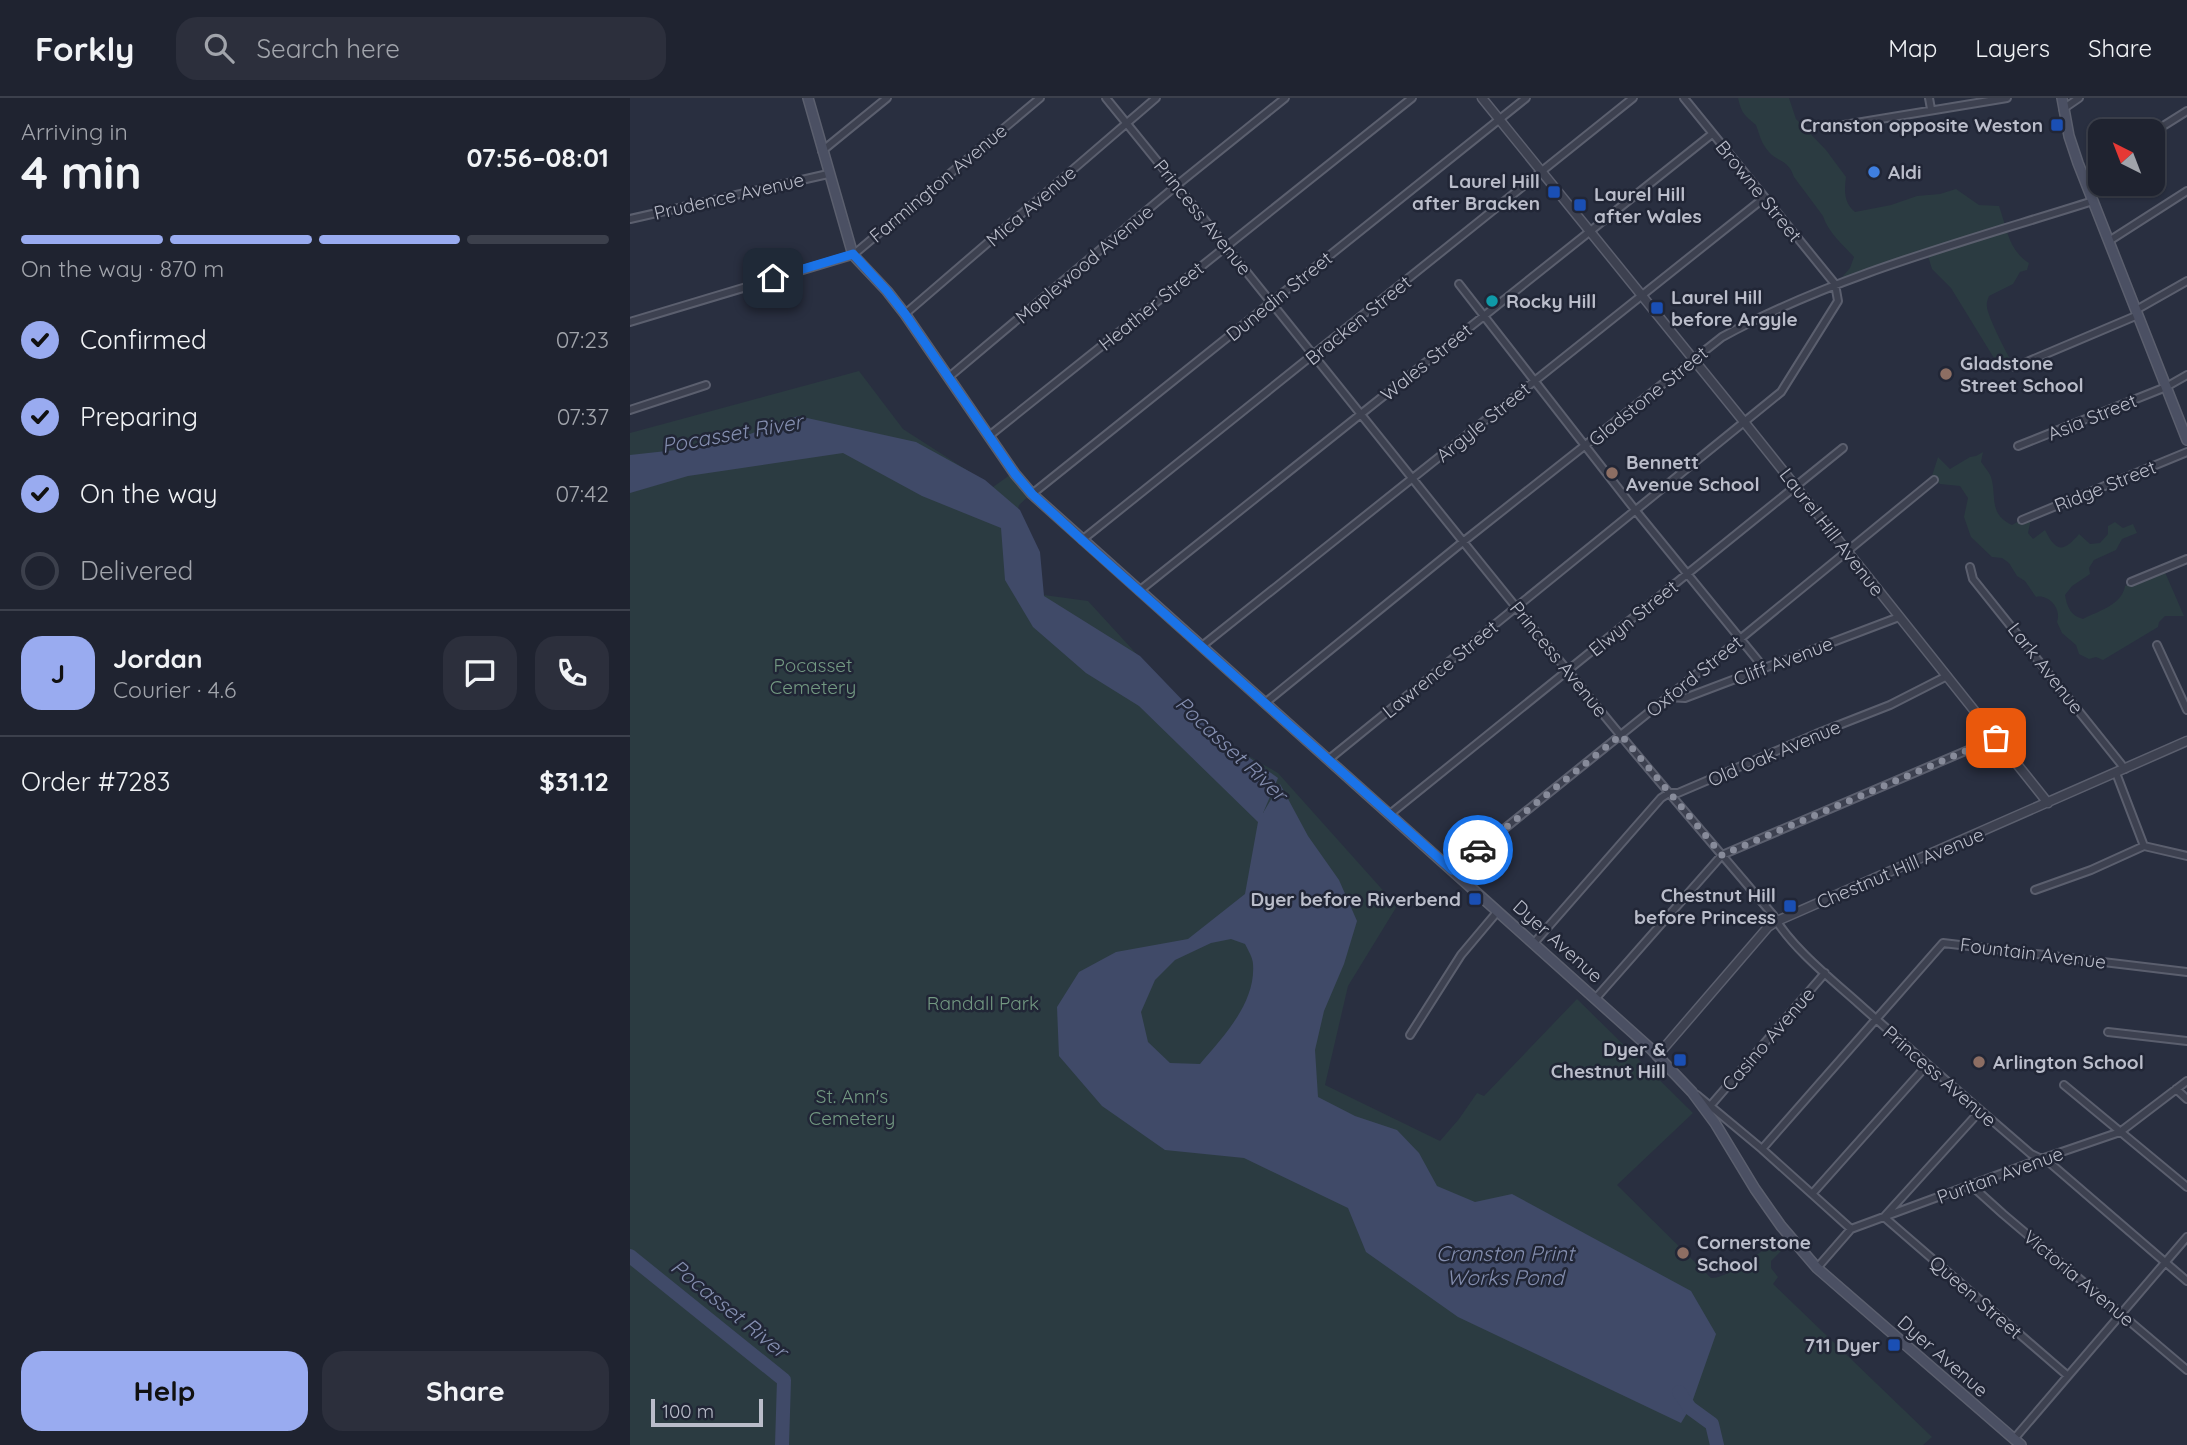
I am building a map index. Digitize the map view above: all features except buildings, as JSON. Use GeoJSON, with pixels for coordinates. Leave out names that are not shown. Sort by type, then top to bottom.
{"type":"FeatureCollection","features":[{"type":"Feature","properties":{"kind":"main road","name":"Dyer Avenue"},"geometry":{"type":"LineString","coordinates":[[808,98],[853,254],[905,314],[1015,474],[1032,494],[1657,1056],[1692,1092],[1781,1226],[1817,1268],[2017,1442]]}},
{"type":"Feature","properties":{"kind":"main road"},"geometry":{"type":"LineString","coordinates":[[2062,98],[2072,148],[2187,440]]}},
{"type":"Feature","properties":{"kind":"street"},"geometry":{"type":"LineString","coordinates":[[822,151],[887,98]]}},
{"type":"Feature","properties":{"kind":"street","name":"Farmington Avenue"},"geometry":{"type":"LineString","coordinates":[[630,322],[853,254],[1040,98]]}},
{"type":"Feature","properties":{"kind":"street","name":"Princess Avenue"},"geometry":{"type":"LineString","coordinates":[[1106,98],[1516,608],[1773,915],[1780,929],[1825,973],[1980,1111],[2031,1154],[2050,1163],[2187,1281]]}},
{"type":"Feature","properties":{"kind":"street","name":"Mica Avenue"},"geometry":{"type":"LineString","coordinates":[[905,314],[1157,98]]}},
{"type":"Feature","properties":{"kind":"street","name":"Maplewood Avenue"},"geometry":{"type":"LineString","coordinates":[[949,377],[1275,101],[1285,98]]}},
{"type":"Feature","properties":{"kind":"street","name":"Heather Street"},"geometry":{"type":"LineString","coordinates":[[989,436],[1412,98]]}},
{"type":"Feature","properties":{"kind":"street","name":"Laurel Hill Avenue"},"geometry":{"type":"LineString","coordinates":[[1482,98],[1591,230],[2048,803]]}},
{"type":"Feature","properties":{"kind":"street","name":"Dunedin Street"},"geometry":{"type":"LineString","coordinates":[[1032,494],[1526,98]]}},
{"type":"Feature","properties":{"kind":"street","name":"Bracken Street"},"geometry":{"type":"LineString","coordinates":[[1082,540],[1633,98]]}},
{"type":"Feature","properties":{"kind":"street","name":"Browne Street"},"geometry":{"type":"LineString","coordinates":[[1684,98],[1835,284]]}},
{"type":"Feature","properties":{"kind":"street"},"geometry":{"type":"LineString","coordinates":[[1929,98],[1931,109]]}},
{"type":"Feature","properties":{"kind":"street"},"geometry":{"type":"LineString","coordinates":[[1832,127],[2007,98]]}},
{"type":"Feature","properties":{"kind":"street"},"geometry":{"type":"LineString","coordinates":[[2063,109],[2079,98]]}},
{"type":"Feature","properties":{"kind":"street"},"geometry":{"type":"LineString","coordinates":[[2165,125],[2187,111]]}},
{"type":"Feature","properties":{"kind":"street","name":"Wales Street"},"geometry":{"type":"LineString","coordinates":[[1139,591],[1712,134]]}},
{"type":"Feature","properties":{"kind":"street","name":"Prudence Avenue"},"geometry":{"type":"LineString","coordinates":[[630,219],[827,170]]}},
{"type":"Feature","properties":{"kind":"street"},"geometry":{"type":"LineString","coordinates":[[2084,178],[2088,175]]}},
{"type":"Feature","properties":{"kind":"street"},"geometry":{"type":"LineString","coordinates":[[2109,242],[2187,191]]}},
{"type":"Feature","properties":{"kind":"street","name":"Argyle Street"},"geometry":{"type":"LineString","coordinates":[[1202,646],[1764,198]]}},
{"type":"Feature","properties":{"kind":"street","name":"Gladstone Street"},"geometry":{"type":"LineString","coordinates":[[1265,703],[1722,337],[1753,320],[1835,284],[2092,201]]}},
{"type":"Feature","properties":{"kind":"street"},"geometry":{"type":"LineString","coordinates":[[2015,367],[2137,313],[2187,281]]}},
{"type":"Feature","properties":{"kind":"street"},"geometry":{"type":"LineString","coordinates":[[1459,284],[1636,511],[1764,668]]}},
{"type":"Feature","properties":{"kind":"street","name":"Lawrence Street"},"geometry":{"type":"LineString","coordinates":[[1328,760],[1781,392],[1838,301],[1835,284]]}},
{"type":"Feature","properties":{"kind":"street","name":"Asia Street"},"geometry":{"type":"LineString","coordinates":[[2018,446],[2166,387],[2187,375]]}},
{"type":"Feature","properties":{"kind":"street"},"geometry":{"type":"LineString","coordinates":[[630,410],[706,385]]}},
{"type":"Feature","properties":{"kind":"street","name":"Elwyn Street"},"geometry":{"type":"LineString","coordinates":[[1390,814],[1843,448]]}},
{"type":"Feature","properties":{"kind":"street","name":"Ridge Street"},"geometry":{"type":"LineString","coordinates":[[2022,520],[2187,452]]}},
{"type":"Feature","properties":{"kind":"street","name":"Oxford Street"},"geometry":{"type":"LineString","coordinates":[[1452,870],[1934,480]]}},
{"type":"Feature","properties":{"kind":"street"},"geometry":{"type":"LineString","coordinates":[[2131,582],[2187,559]]}},
{"type":"Feature","properties":{"kind":"street","name":"Lark Avenue"},"geometry":{"type":"LineString","coordinates":[[1970,567],[1973,579],[2125,769]]}},
{"type":"Feature","properties":{"kind":"street","name":"Cliff Avenue"},"geometry":{"type":"LineString","coordinates":[[1666,697],[1685,698],[1899,617]]}},
{"type":"Feature","properties":{"kind":"street"},"geometry":{"type":"LineString","coordinates":[[2157,645],[2187,710]]}},
{"type":"Feature","properties":{"kind":"street","name":"Old Oak Avenue"},"geometry":{"type":"LineString","coordinates":[[1534,943],[1661,798],[1890,705],[1947,676]]}},
{"type":"Feature","properties":{"kind":"street"},"geometry":{"type":"LineString","coordinates":[[1595,998],[1722,855],[1996,738]]}},
{"type":"Feature","properties":{"kind":"street","name":"Chestnut Hill Avenue"},"geometry":{"type":"LineString","coordinates":[[1657,1056],[1768,927],[1777,921],[2187,741]]}},
{"type":"Feature","properties":{"kind":"street"},"geometry":{"type":"LineString","coordinates":[[2116,773],[2144,846]]}},
{"type":"Feature","properties":{"kind":"street"},"geometry":{"type":"LineString","coordinates":[[2035,890],[2091,870],[2144,846],[2187,856]]}},
{"type":"Feature","properties":{"kind":"street"},"geometry":{"type":"LineString","coordinates":[[1409,1035],[1461,955],[1498,911]]}},
{"type":"Feature","properties":{"kind":"street","name":"Fountain Avenue"},"geometry":{"type":"LineString","coordinates":[[1762,1149],[1943,943],[2187,972]]}},
{"type":"Feature","properties":{"kind":"street","name":"Casino Avenue"},"geometry":{"type":"LineString","coordinates":[[1711,1105],[1825,973]]}},
{"type":"Feature","properties":{"kind":"street"},"geometry":{"type":"LineString","coordinates":[[2108,1032],[2187,1041]]}},
{"type":"Feature","properties":{"kind":"street"},"geometry":{"type":"LineString","coordinates":[[1817,1268],[1851,1229],[1812,1194],[1927,1065]]}},
{"type":"Feature","properties":{"kind":"street","name":"Puritan Avenue"},"geometry":{"type":"LineString","coordinates":[[1851,1229],[2120,1132],[2187,1081]]}},
{"type":"Feature","properties":{"kind":"street"},"geometry":{"type":"LineString","coordinates":[[2064,1085],[2187,1187]]}},
{"type":"Feature","properties":{"kind":"street"},"geometry":{"type":"LineString","coordinates":[[2176,1089],[2187,1098]]}},
{"type":"Feature","properties":{"kind":"street","name":"Dyer Avenue"},"geometry":{"type":"LineString","coordinates":[[1692,1092],[1711,1105],[1812,1194]]}},
{"type":"Feature","properties":{"kind":"street"},"geometry":{"type":"LineString","coordinates":[[1884,1217],[1980,1111]]}},
{"type":"Feature","properties":{"kind":"street","name":"Victoria Avenue"},"geometry":{"type":"LineString","coordinates":[[1972,1185],[2187,1370]]}},
{"type":"Feature","properties":{"kind":"street","name":"Queen Street"},"geometry":{"type":"LineString","coordinates":[[1884,1217],[2068,1377]]}},
{"type":"Feature","properties":{"kind":"street"},"geometry":{"type":"LineString","coordinates":[[2017,1442],[2068,1377],[2187,1237]]}},
{"type":"Feature","properties":{"kind":"green space"},"geometry":{"type":"Polygon","coordinates":[[[1738,98],[1789,98],[1796,119],[1826,150],[1846,177],[1846,196],[1855,212],[1956,189],[1979,205],[1999,206],[2012,245],[2029,263],[2027,270],[2020,272],[2013,284],[1989,296],[1987,303],[1994,327],[2014,365],[1997,363],[1951,288],[1932,269],[1927,253],[1837,283],[1850,268],[1854,257],[1832,233],[1789,167],[1766,149],[1756,125],[1744,114],[1738,98]]]}},
{"type":"Feature","properties":{"kind":"green space","name":"Randall Park"},"geometry":{"type":"Polygon","coordinates":[[[859,371],[903,429],[993,487],[1014,472],[1032,493],[1018,509],[1044,595],[1088,601],[1209,733],[1278,773],[1397,906],[1348,986],[1325,1085],[1440,1141],[1477,1093],[1484,1096],[1577,999],[1693,1113],[1617,1185],[1711,1278],[1728,1273],[1787,1233],[1793,1239],[1771,1261],[1771,1268],[1778,1277],[1773,1284],[1932,1437],[1923,1445],[630,1445],[630,433],[859,371]]]}},
{"type":"Feature","properties":{"kind":"green space"},"geometry":{"type":"Polygon","coordinates":[[[1983,452],[1981,462],[1991,477],[1999,516],[2012,525],[2028,516],[2031,519],[2028,533],[2033,539],[2045,530],[2053,543],[2060,547],[2064,547],[2079,534],[2090,544],[2100,543],[2108,534],[2108,526],[2115,522],[2123,528],[2133,524],[2137,533],[2122,539],[2116,550],[2094,560],[2089,568],[2090,574],[2072,586],[2065,595],[2068,607],[2075,616],[2083,619],[2102,610],[2119,598],[2125,586],[2164,570],[2184,616],[2165,616],[2158,627],[2103,660],[2096,657],[2089,659],[2079,654],[2076,645],[2062,633],[2057,622],[2058,612],[2050,600],[2036,597],[2009,563],[2002,558],[1992,557],[1971,537],[1964,517],[1968,498],[1960,486],[1940,484],[1932,476],[1938,457],[1950,469],[1983,452]]]}},
{"type":"Feature","properties":{"kind":"water","name":"Cranston Print Works Pond"},"geometry":{"type":"Polygon","coordinates":[[[798,416],[916,442],[985,480],[1020,510],[1040,552],[1044,596],[1140,656],[1213,732],[1278,778],[1263,813],[1280,784],[1308,836],[1339,880],[1357,921],[1344,964],[1324,1011],[1315,1050],[1318,1097],[1355,1116],[1397,1130],[1419,1153],[1437,1186],[1475,1202],[1512,1194],[1691,1291],[1716,1334],[1690,1408],[1681,1423],[1458,1317],[1366,1252],[1348,1208],[1244,1158],[1165,1150],[1102,1106],[1059,1056],[1057,1007],[1079,972],[1116,952],[1188,939],[1245,894],[1258,822],[1139,706],[1086,673],[1033,627],[1005,580],[1001,528],[922,496],[843,453],[688,476],[630,493],[630,455],[721,445],[798,416]],[[1231,939],[1211,943],[1175,960],[1155,980],[1141,1012],[1148,1042],[1170,1063],[1200,1064],[1244,1006],[1253,978],[1253,962],[1245,944],[1231,939]]]}},
{"type":"Feature","properties":{"kind":"waterway","name":"Pocasset River"},"geometry":{"type":"LineString","coordinates":[[630,1256],[784,1380],[782,1445]]}},
{"type":"Feature","properties":{"kind":"waterway","name":"Pocasset River"},"geometry":{"type":"LineString","coordinates":[[1679,1392],[1690,1408],[1712,1424],[1717,1445]]}},
{"type":"Feature","properties":{"kind":"way so far"},"geometry":{"type":"LineString","coordinates":[[1478,850],[1621,735],[1722,855],[1996,738]]}},
{"type":"Feature","properties":{"kind":"place","name":"Cranston opposite Weston"},"geometry":{"type":"Point","coordinates":[2057,125]}},
{"type":"Feature","properties":{"kind":"place","name":"Aldi"},"geometry":{"type":"Point","coordinates":[1874,172]}},
{"type":"Feature","properties":{"kind":"place","name":"Laurel Hill after Bracken"},"geometry":{"type":"Point","coordinates":[1554,192]}},
{"type":"Feature","properties":{"kind":"place","name":"Laurel Hill after Wales"},"geometry":{"type":"Point","coordinates":[1580,205]}},
{"type":"Feature","properties":{"kind":"place","name":"Rocky Hill"},"geometry":{"type":"Point","coordinates":[1492,301]}},
{"type":"Feature","properties":{"kind":"place","name":"Laurel Hill before Argyle"},"geometry":{"type":"Point","coordinates":[1657,308]}},
{"type":"Feature","properties":{"kind":"place","name":"Gladstone Street School"},"geometry":{"type":"Point","coordinates":[1946,374]}},
{"type":"Feature","properties":{"kind":"place","name":"Bennett Avenue School"},"geometry":{"type":"Point","coordinates":[1612,473]}},
{"type":"Feature","properties":{"kind":"place","name":"Dyer before Riverbend"},"geometry":{"type":"Point","coordinates":[1475,899]}},
{"type":"Feature","properties":{"kind":"place","name":"Chestnut Hill before Princess"},"geometry":{"type":"Point","coordinates":[1790,906]}},
{"type":"Feature","properties":{"kind":"place","name":"Dyer & Chestnut Hill"},"geometry":{"type":"Point","coordinates":[1680,1060]}},
{"type":"Feature","properties":{"kind":"place","name":"Arlington School"},"geometry":{"type":"Point","coordinates":[1979,1062]}},
{"type":"Feature","properties":{"kind":"place","name":"Cornerstone School"},"geometry":{"type":"Point","coordinates":[1683,1253]}},
{"type":"Feature","properties":{"kind":"place","name":"711 Dyer"},"geometry":{"type":"Point","coordinates":[1894,1345]}},
{"type":"Feature","properties":{"kind":"route"},"geometry":{"type":"LineString","coordinates":[[773,278],[853,254],[905,314],[1015,474],[1032,494],[1452,870],[1478,850]]}},
{"type":"Feature","properties":{"kind":"park label","name":"Pocasset Cemetery"},"geometry":{"type":"Point","coordinates":[813,676]}},
{"type":"Feature","properties":{"kind":"park label","name":"St. Ann's Cemetery"},"geometry":{"type":"Point","coordinates":[852,1107]}}]}
